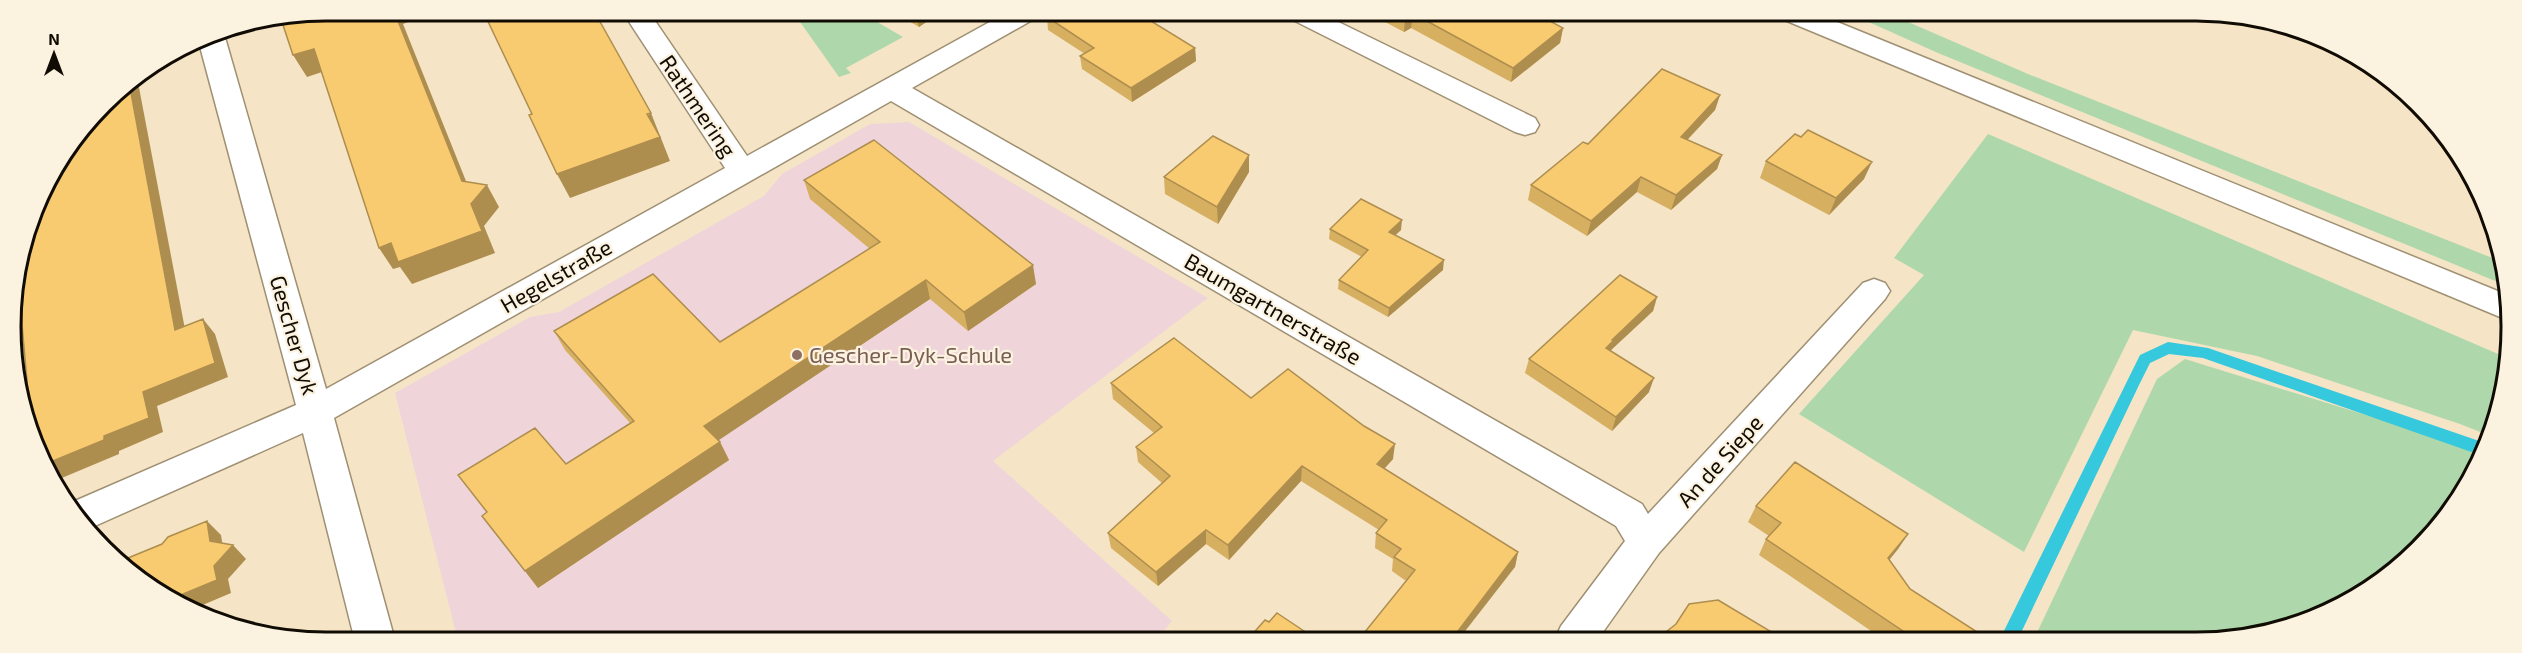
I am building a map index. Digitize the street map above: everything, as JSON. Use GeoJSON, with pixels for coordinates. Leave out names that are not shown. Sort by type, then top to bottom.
{"type":"FeatureCollection","features":[{"type":"Feature","properties":{"kind":"street","name":"Rathmering"},"geometry":{"type":"LineString","coordinates":[[642,21],[742,171]]}},
{"type":"Feature","properties":{"kind":"street","name":"Hegelstraße"},"geometry":{"type":"LineString","coordinates":[[85,513],[315,412],[1011,21]]}},
{"type":"Feature","properties":{"kind":"street"},"geometry":{"type":"LineString","coordinates":[[1316,21],[1525,125]]}},
{"type":"Feature","properties":{"kind":"street"},"geometry":{"type":"LineString","coordinates":[[1811,21],[2500,305]]}},
{"type":"Feature","properties":{"kind":"street","name":"Gescher Dyk"},"geometry":{"type":"LineString","coordinates":[[213,43],[315,412],[373,632]]}},
{"type":"Feature","properties":{"kind":"street","name":"Baumgartnerstraße"},"geometry":{"type":"LineString","coordinates":[[890,88],[1629,515],[1646,542]]}},
{"type":"Feature","properties":{"kind":"street","name":"An de Siepe"},"geometry":{"type":"LineString","coordinates":[[1580,632],[1646,542],[1874,291]]}},
{"type":"Feature","properties":{"kind":"shaded area","name":"Gescher-Dyk-Schule"},"geometry":{"type":"Polygon","coordinates":[[[909,122],[1208,298],[993,461],[1172,621],[1162,632],[456,632],[395,393],[530,317],[559,312],[764,196],[782,174],[870,124],[909,122]]]}},
{"type":"Feature","properties":{"kind":"green space"},"geometry":{"type":"Polygon","coordinates":[[[799,21],[875,21],[903,37],[846,68],[851,73],[839,77],[799,21]]]}},
{"type":"Feature","properties":{"kind":"green space"},"geometry":{"type":"Polygon","coordinates":[[[1866,21],[1906,21],[2028,74],[2493,258],[2497,282],[1938,53],[1866,21]]]}},
{"type":"Feature","properties":{"kind":"green space"},"geometry":{"type":"Polygon","coordinates":[[[1988,134],[2499,354],[2491,406],[2482,433],[2257,356],[2133,330],[2024,552],[1799,414],[1924,275],[1894,258],[1988,134]]]}},
{"type":"Feature","properties":{"kind":"green space"},"geometry":{"type":"Polygon","coordinates":[[[2185,359],[2475,449],[2450,496],[2412,543],[2365,581],[2312,609],[2275,622],[2215,631],[2037,632],[2157,379],[2185,359]]]}},
{"type":"Feature","properties":{"kind":"building"},"geometry":{"type":"Polygon","coordinates":[[[326,21],[398,21],[462,181],[487,185],[471,204],[482,231],[398,262],[391,243],[379,248],[314,49],[293,55],[283,25],[326,21]]]}},
{"type":"Feature","properties":{"kind":"building"},"geometry":{"type":"Polygon","coordinates":[[[488,21],[600,21],[651,113],[647,114],[660,137],[557,174],[529,115],[532,114],[488,21]]]}},
{"type":"Feature","properties":{"kind":"building"},"geometry":{"type":"Polygon","coordinates":[[[1053,21],[1151,21],[1195,48],[1131,88],[1080,56],[1094,48],[1053,21]]]}},
{"type":"Feature","properties":{"kind":"building"},"geometry":{"type":"Polygon","coordinates":[[[1427,21],[1550,21],[1563,28],[1513,68],[1427,21]]]}},
{"type":"Feature","properties":{"kind":"building"},"geometry":{"type":"Polygon","coordinates":[[[1662,69],[1720,95],[1681,137],[1722,155],[1676,195],[1641,177],[1591,221],[1531,185],[1583,142],[1588,144],[1662,69]]]}},
{"type":"Feature","properties":{"kind":"building"},"geometry":{"type":"Polygon","coordinates":[[[131,92],[175,330],[203,319],[215,363],[143,392],[149,418],[104,436],[104,440],[53,461],[37,425],[28,390],[22,307],[27,267],[37,228],[53,191],[72,157],[110,110],[131,92]]]}},
{"type":"Feature","properties":{"kind":"building"},"geometry":{"type":"Polygon","coordinates":[[[1808,130],[1872,162],[1836,198],[1766,161],[1795,134],[1801,137],[1808,130]]]}},
{"type":"Feature","properties":{"kind":"building"},"geometry":{"type":"Polygon","coordinates":[[[1213,136],[1249,155],[1217,207],[1164,177],[1213,136]]]}},
{"type":"Feature","properties":{"kind":"building"},"geometry":{"type":"Polygon","coordinates":[[[874,140],[1033,265],[964,312],[926,280],[704,426],[720,442],[525,571],[482,516],[487,512],[458,475],[535,428],[566,464],[634,421],[554,331],[653,274],[720,342],[880,242],[804,180],[874,140]]]}},
{"type":"Feature","properties":{"kind":"building"},"geometry":{"type":"Polygon","coordinates":[[[1361,199],[1402,220],[1389,232],[1444,260],[1389,308],[1339,280],[1368,250],[1330,229],[1361,199]]]}},
{"type":"Feature","properties":{"kind":"building"},"geometry":{"type":"Polygon","coordinates":[[[1620,275],[1657,297],[1606,348],[1654,378],[1616,417],[1529,359],[1620,275]]]}},
{"type":"Feature","properties":{"kind":"building"},"geometry":{"type":"Polygon","coordinates":[[[1174,338],[1251,398],[1288,369],[1364,426],[1395,444],[1377,464],[1518,552],[1457,632],[1365,632],[1415,570],[1394,557],[1401,549],[1376,533],[1387,520],[1302,466],[1228,545],[1206,530],[1156,572],[1108,533],[1170,476],[1136,447],[1162,427],[1111,383],[1174,338]]]}},
{"type":"Feature","properties":{"kind":"building"},"geometry":{"type":"Polygon","coordinates":[[[1795,462],[1908,534],[1888,558],[1910,589],[1977,632],[1905,632],[1766,539],[1781,523],[1756,506],[1795,462]]]}},
{"type":"Feature","properties":{"kind":"building"},"geometry":{"type":"Polygon","coordinates":[[[207,521],[210,541],[233,545],[214,566],[217,580],[183,596],[157,581],[128,558],[162,544],[168,537],[207,521]]]}},
{"type":"Feature","properties":{"kind":"building"},"geometry":{"type":"Polygon","coordinates":[[[1718,600],[1771,632],[1666,632],[1676,624],[1689,604],[1718,600]]]}},
{"type":"Feature","properties":{"kind":"building"},"geometry":{"type":"Polygon","coordinates":[[[1277,613],[1306,632],[1254,632],[1265,620],[1269,622],[1277,613]]]}},
{"type":"Feature","properties":{"kind":"waterway"},"geometry":{"type":"LineString","coordinates":[[2012,632],[2145,359],[2168,348],[2203,352],[2476,447]]}},
{"type":"Feature","properties":{"kind":"place","name":"Gescher-Dyk-Schule"},"geometry":{"type":"Point","coordinates":[797,355]}}]}
